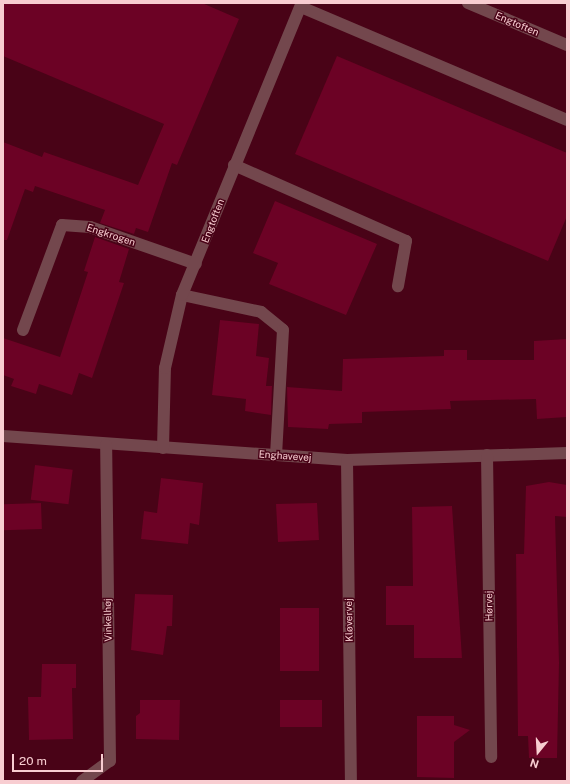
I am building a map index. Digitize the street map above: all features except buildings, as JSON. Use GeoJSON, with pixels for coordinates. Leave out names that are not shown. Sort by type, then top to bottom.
{"type":"FeatureCollection","features":[{"type":"Feature","properties":{"kind":"street","name":"Engtoften"},"geometry":{"type":"LineString","coordinates":[[468,3],[567,45]]}},
{"type":"Feature","properties":{"kind":"street","name":"Engtoften"},"geometry":{"type":"LineString","coordinates":[[163,448],[165,368],[182,295],[196,264],[234,165],[302,5]]}},
{"type":"Feature","properties":{"kind":"street"},"geometry":{"type":"LineString","coordinates":[[302,5],[567,120]]}},
{"type":"Feature","properties":{"kind":"street"},"geometry":{"type":"LineString","coordinates":[[234,165],[406,241],[398,286]]}},
{"type":"Feature","properties":{"kind":"street","name":"Engkrogen"},"geometry":{"type":"LineString","coordinates":[[23,330],[62,225],[90,227],[196,264]]}},
{"type":"Feature","properties":{"kind":"street"},"geometry":{"type":"LineString","coordinates":[[182,295],[261,312],[283,330],[276,455]]}},
{"type":"Feature","properties":{"kind":"street","name":"Enghavevej"},"geometry":{"type":"LineString","coordinates":[[3,436],[106,445],[347,460],[567,453]]}},
{"type":"Feature","properties":{"kind":"street","name":"Vinkelhøj"},"geometry":{"type":"LineString","coordinates":[[82,781],[110,761],[106,445]]}},
{"type":"Feature","properties":{"kind":"street","name":"Hørvej"},"geometry":{"type":"LineString","coordinates":[[487,456],[491,757]]}},
{"type":"Feature","properties":{"kind":"street","name":"Kløvervej"},"geometry":{"type":"LineString","coordinates":[[347,460],[351,781]]}}]}
